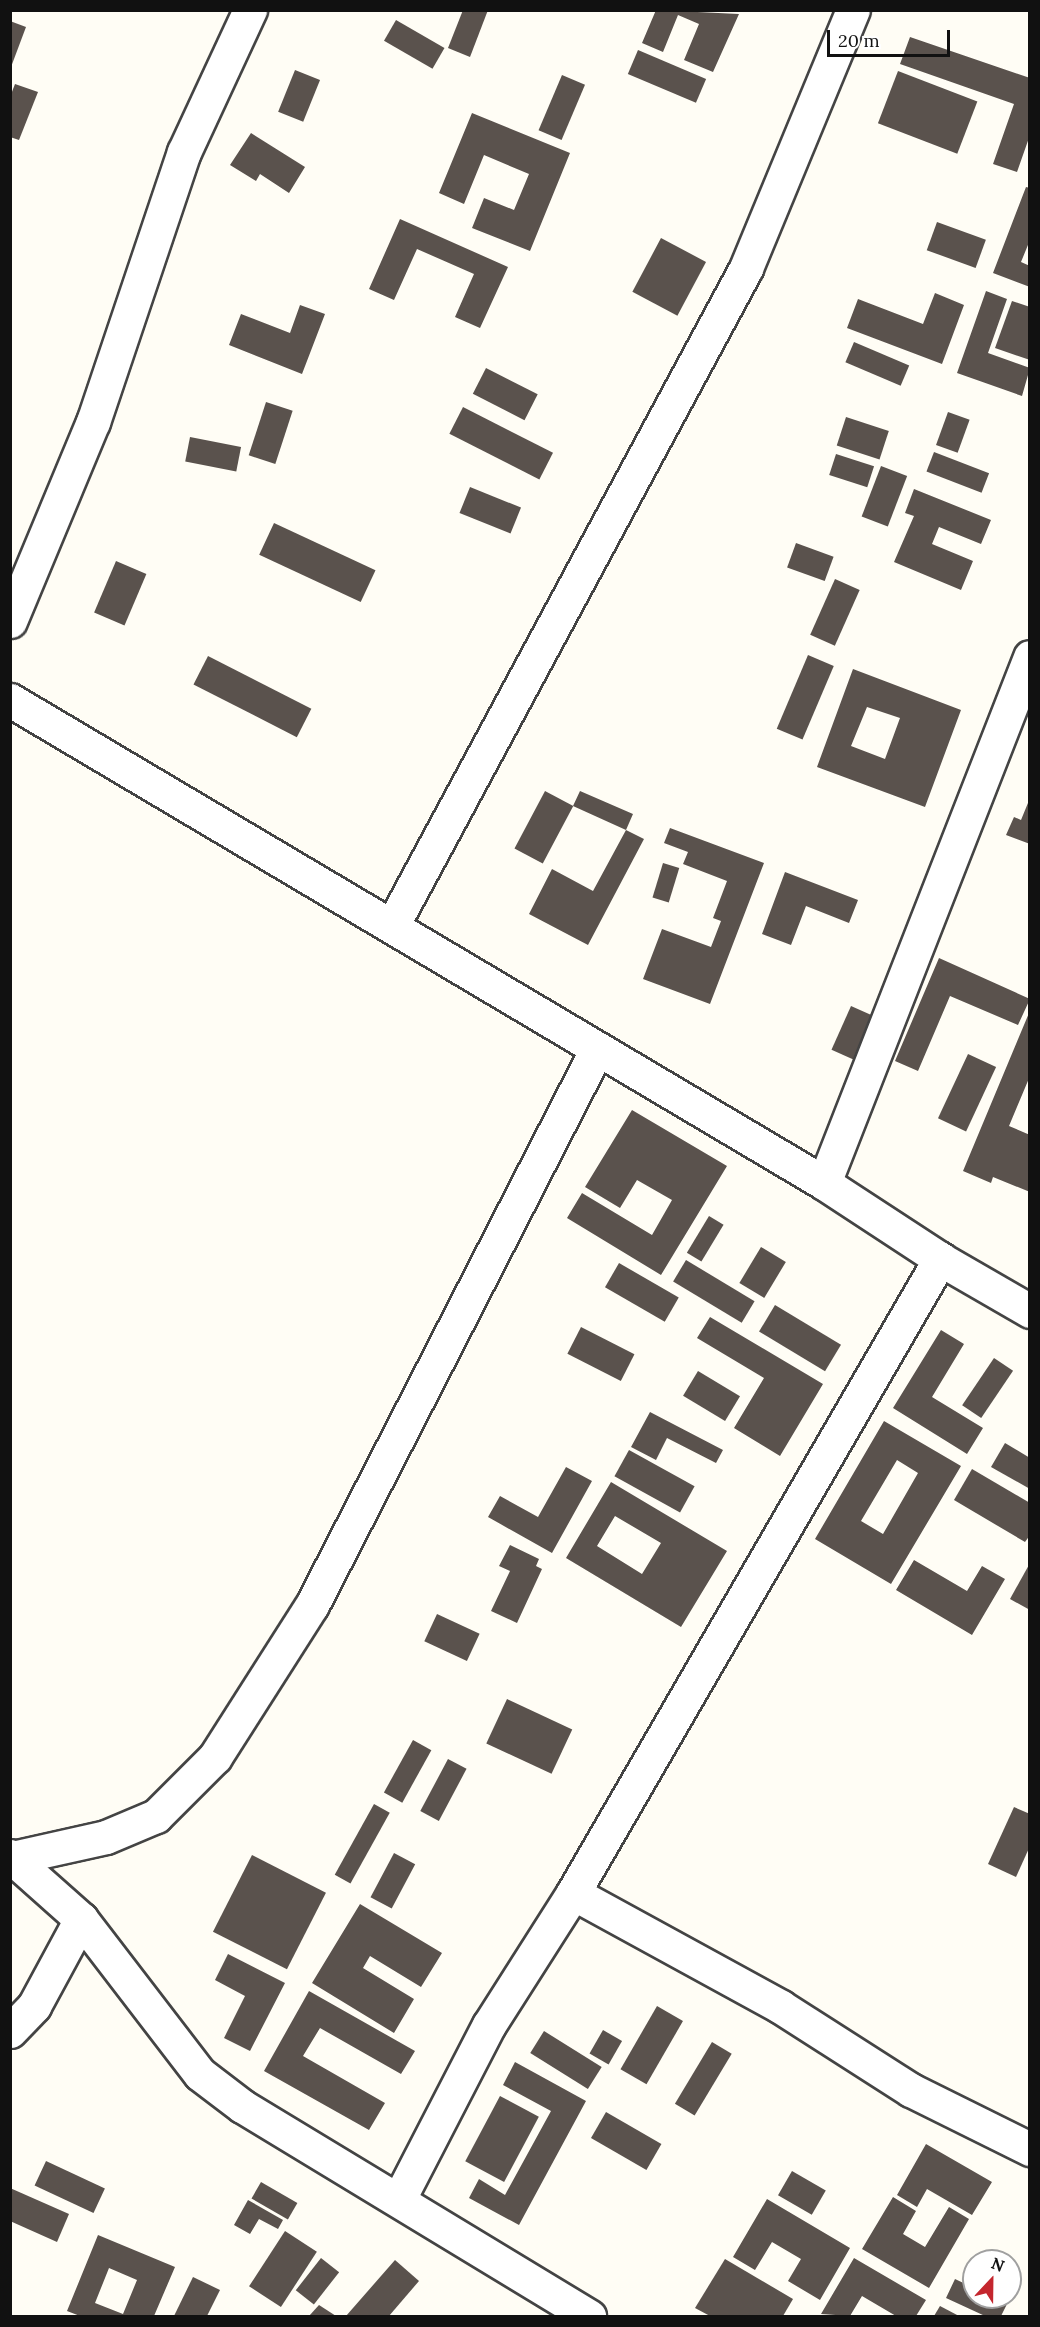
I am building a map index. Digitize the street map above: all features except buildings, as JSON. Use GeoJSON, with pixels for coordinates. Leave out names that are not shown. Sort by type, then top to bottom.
{"type":"FeatureCollection","features":[{"type":"Feature","properties":{"kind":"street"},"geometry":{"type":"LineString","coordinates":[[10,621],[93,422],[184,152],[250,10]]}},
{"type":"Feature","properties":{"kind":"street"},"geometry":{"type":"LineString","coordinates":[[393,924],[746,268],[853,10]]}},
{"type":"Feature","properties":{"kind":"street"},"geometry":{"type":"LineString","coordinates":[[824,1183],[1029,657]]}},
{"type":"Feature","properties":{"kind":"street"},"geometry":{"type":"LineString","coordinates":[[10,700],[393,924],[597,1049],[824,1183],[940,1259],[1027,1307]]}},
{"type":"Feature","properties":{"kind":"street"},"geometry":{"type":"LineString","coordinates":[[11,1857],[106,1837],[156,1816],[215,1757],[312,1605],[597,1049]]}},
{"type":"Feature","properties":{"kind":"street"},"geometry":{"type":"LineString","coordinates":[[399,2199],[489,2025],[573,1893],[940,1259]]}},
{"type":"Feature","properties":{"kind":"street"},"geometry":{"type":"LineString","coordinates":[[11,1857],[81,1919],[200,2074],[242,2106],[589,2316]]}},
{"type":"Feature","properties":{"kind":"street"},"geometry":{"type":"LineString","coordinates":[[573,1893],[781,2007],[910,2090],[1029,2149]]}},
{"type":"Feature","properties":{"kind":"street"},"geometry":{"type":"LineString","coordinates":[[10,2031],[34,2006],[81,1919]]}}]}
